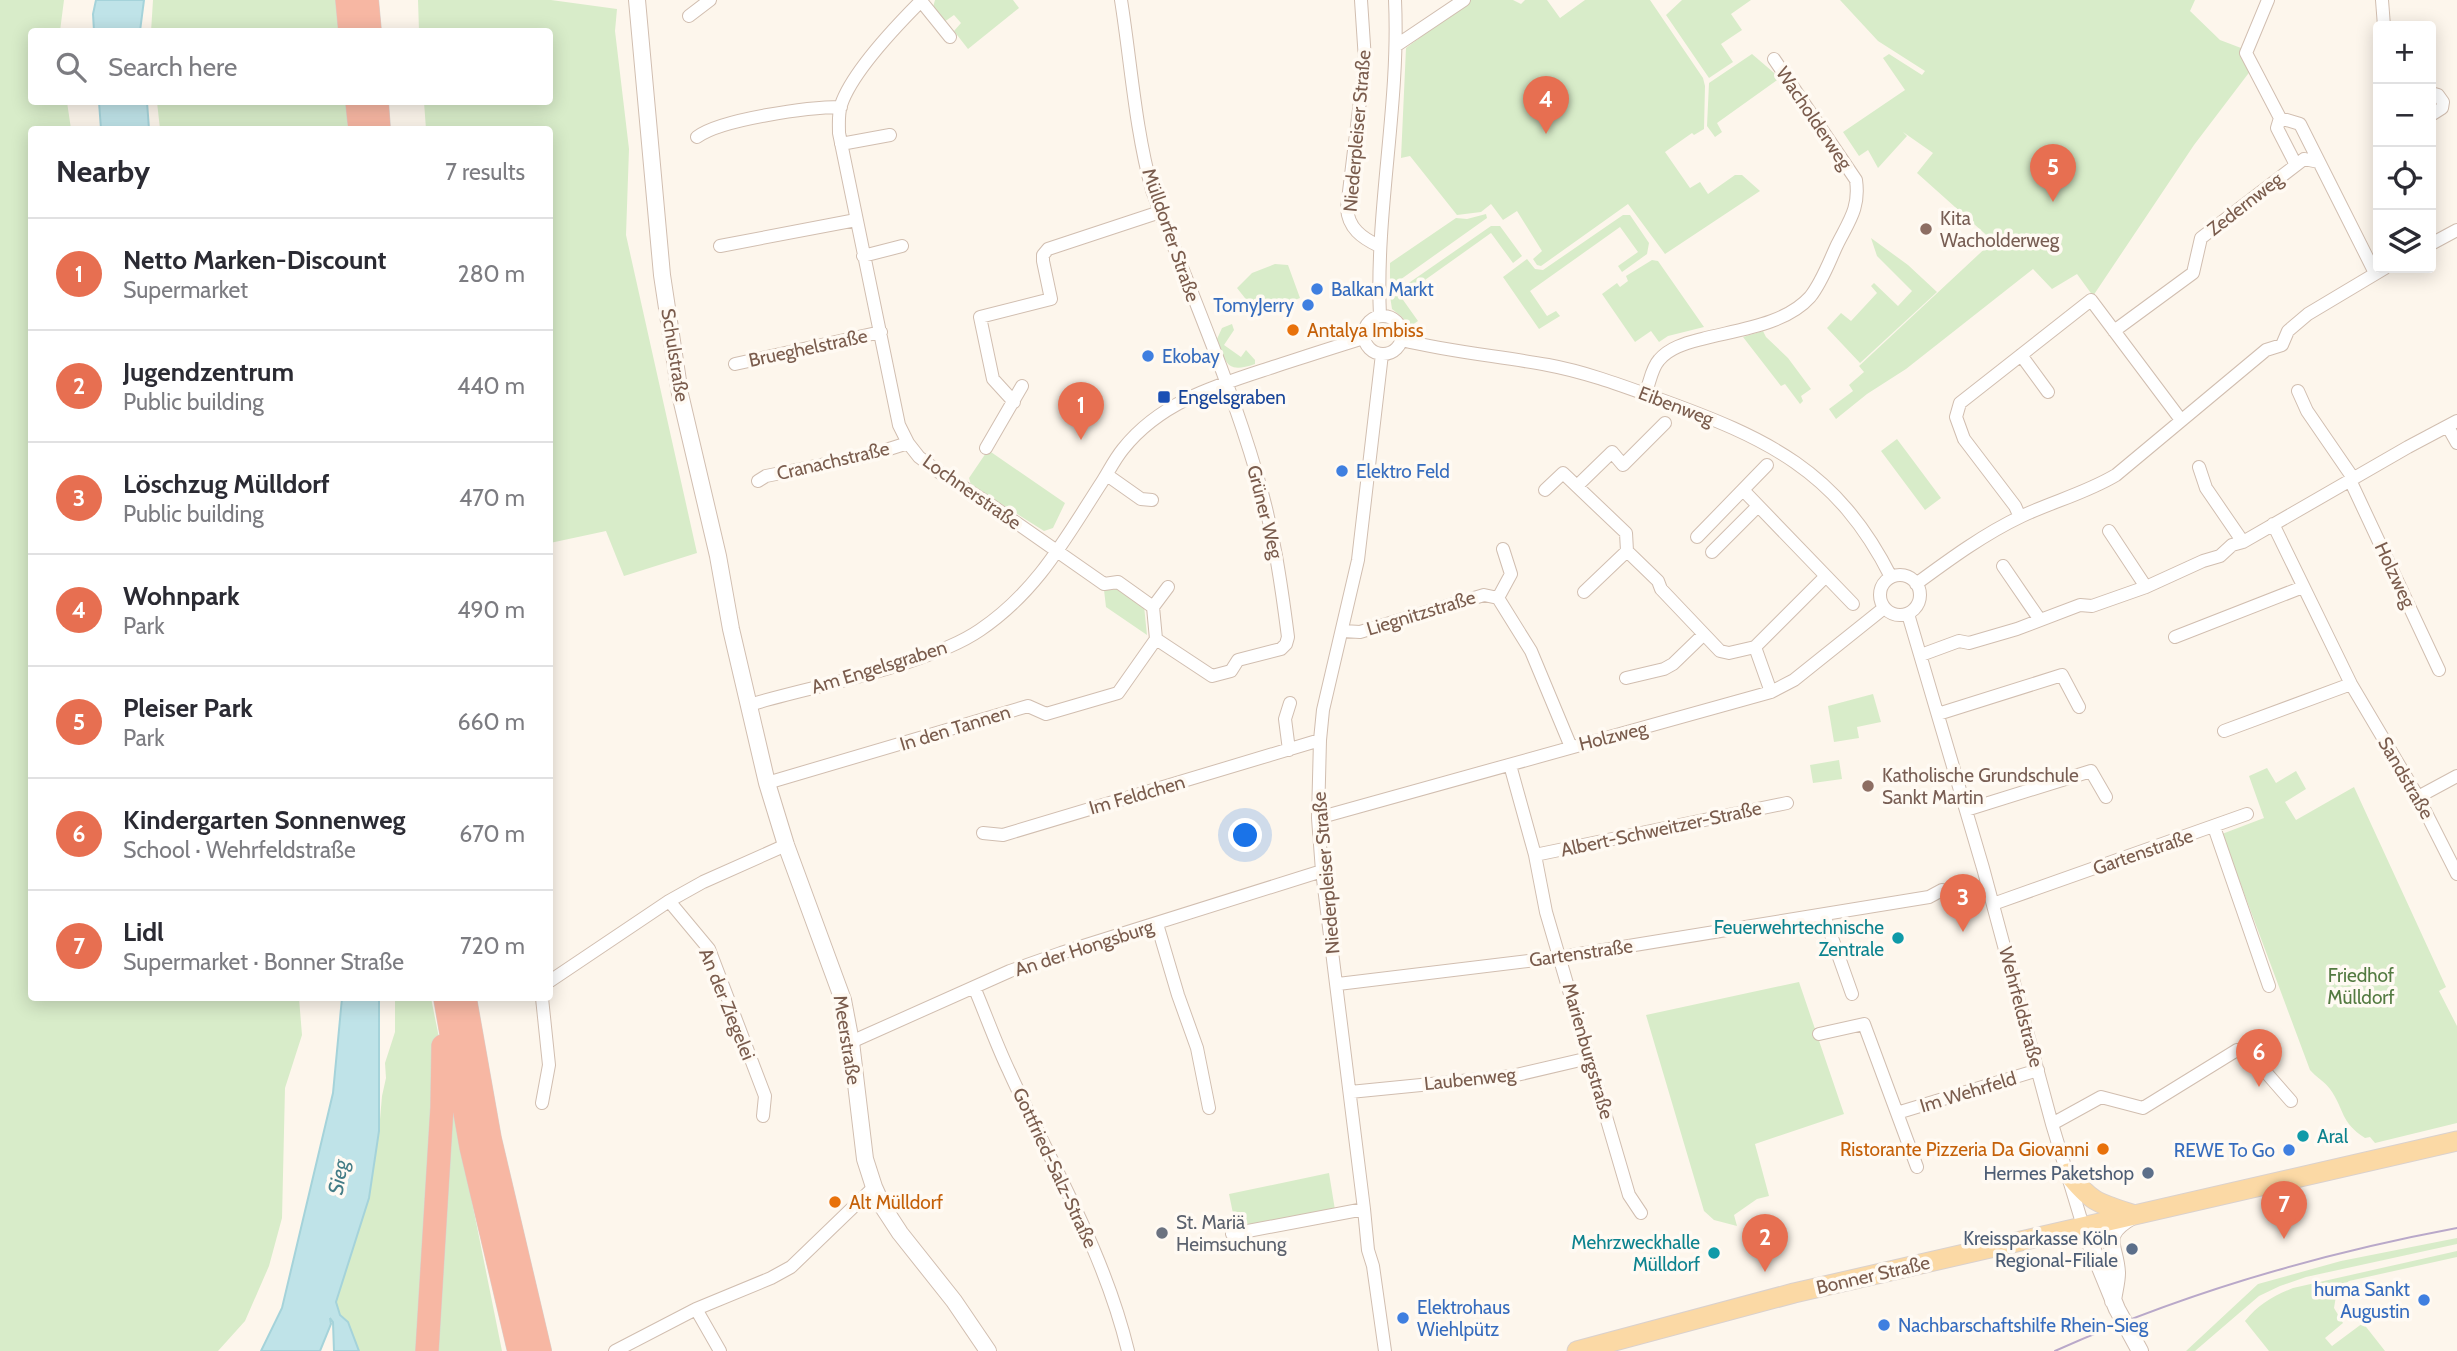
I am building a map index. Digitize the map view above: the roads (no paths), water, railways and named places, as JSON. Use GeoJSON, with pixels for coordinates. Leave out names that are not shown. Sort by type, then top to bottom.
{"type":"FeatureCollection","features":[{"type":"Feature","properties":{"kind":"highway"},"geometry":{"type":"LineString","coordinates":[[347,0],[350,28]]}},
{"type":"Feature","properties":{"kind":"highway"},"geometry":{"type":"LineString","coordinates":[[367,0],[370,28]]}},
{"type":"Feature","properties":{"kind":"highway"},"geometry":{"type":"LineString","coordinates":[[357,105],[360,126]]}},
{"type":"Feature","properties":{"kind":"highway"},"geometry":{"type":"LineString","coordinates":[[377,105],[379,126]]}},
{"type":"Feature","properties":{"kind":"highway"},"geometry":{"type":"LineString","coordinates":[[427,1351],[442,1107],[442,1001]]}},
{"type":"Feature","properties":{"kind":"highway"},"geometry":{"type":"LineString","coordinates":[[443,1001],[471,1147],[519,1351]]}},
{"type":"Feature","properties":{"kind":"highway"},"geometry":{"type":"LineString","coordinates":[[466,1001],[490,1139],[540,1351]]}},
{"type":"Feature","properties":{"kind":"main road","name":"Bonner Straße"},"geometry":{"type":"LineString","coordinates":[[1577,1351],[1794,1293],[2457,1141]]}},
{"type":"Feature","properties":{"kind":"main road"},"geometry":{"type":"LineString","coordinates":[[2068,1173],[2083,1191],[2098,1203],[2135,1214]]}},
{"type":"Feature","properties":{"kind":"street","name":"Schulstraße"},"geometry":{"type":"LineString","coordinates":[[637,0],[662,275],[678,381],[749,705]]}},
{"type":"Feature","properties":{"kind":"street"},"geometry":{"type":"LineString","coordinates":[[689,16],[710,0]]}},
{"type":"Feature","properties":{"kind":"street","name":"Lochnerstraße"},"geometry":{"type":"LineString","coordinates":[[950,37],[922,0],[865,65],[850,86],[841,107],[841,144],[863,256],[899,425],[908,443],[919,457],[939,472],[1059,552]]}},
{"type":"Feature","properties":{"kind":"street","name":"Mülldorfer Straße"},"geometry":{"type":"LineString","coordinates":[[1121,0],[1146,168],[1160,212],[1225,382]]}},
{"type":"Feature","properties":{"kind":"street","name":"Niederpleiser Straße"},"geometry":{"type":"LineString","coordinates":[[1361,0],[1365,60],[1347,219],[1359,234],[1379,246]]}},
{"type":"Feature","properties":{"kind":"street","name":"Niederpleiser Straße"},"geometry":{"type":"LineString","coordinates":[[1380,316],[1379,246],[1397,45],[1395,0]]}},
{"type":"Feature","properties":{"kind":"street"},"geometry":{"type":"LineString","coordinates":[[1397,45],[1464,0]]}},
{"type":"Feature","properties":{"kind":"street","name":"Zedernweg"},"geometry":{"type":"LineString","coordinates":[[2268,0],[2246,53],[2280,118],[2277,128],[2296,165]]}},
{"type":"Feature","properties":{"kind":"street"},"geometry":{"type":"LineString","coordinates":[[2382,0],[2384,21]]}},
{"type":"Feature","properties":{"kind":"street","name":"Wacholderweg"},"geometry":{"type":"LineString","coordinates":[[1645,394],[1658,360],[1668,352],[1682,345],[1791,312],[1809,297],[1822,278],[1852,216],[1858,197],[1856,180],[1774,59]]}},
{"type":"Feature","properties":{"kind":"street"},"geometry":{"type":"LineString","coordinates":[[2436,94],[2443,102],[2442,108],[2436,111]]}},
{"type":"Feature","properties":{"kind":"street"},"geometry":{"type":"LineString","coordinates":[[698,137],[708,130],[748,120],[816,107],[841,107]]}},
{"type":"Feature","properties":{"kind":"street","name":"Zedernweg"},"geometry":{"type":"LineString","coordinates":[[2280,118],[2300,124],[2373,258]]}},
{"type":"Feature","properties":{"kind":"street"},"geometry":{"type":"LineString","coordinates":[[841,144],[890,135]]}},
{"type":"Feature","properties":{"kind":"street","name":"Zedernweg"},"geometry":{"type":"LineString","coordinates":[[2115,331],[2193,273],[2201,238],[2304,159],[2319,162]]}},
{"type":"Feature","properties":{"kind":"street"},"geometry":{"type":"LineString","coordinates":[[1014,402],[993,379],[980,317],[1051,299],[1043,261],[1048,249],[1160,212]]}},
{"type":"Feature","properties":{"kind":"street"},"geometry":{"type":"LineString","coordinates":[[720,246],[856,220]]}},
{"type":"Feature","properties":{"kind":"street"},"geometry":{"type":"LineString","coordinates":[[2436,241],[2457,230]]}},
{"type":"Feature","properties":{"kind":"street"},"geometry":{"type":"LineString","coordinates":[[863,256],[902,246]]}},
{"type":"Feature","properties":{"kind":"street","name":"Zedernweg"},"geometry":{"type":"LineString","coordinates":[[1916,584],[1958,553],[2020,517],[2071,495],[2091,490],[2116,475],[2266,350],[2282,345],[2288,331],[2308,314],[2377,273]]}},
{"type":"Feature","properties":{"kind":"street"},"geometry":{"type":"LineString","coordinates":[[2020,517],[2015,506],[1964,439],[1956,417],[1960,403],[2091,300],[2181,420]]}},
{"type":"Feature","properties":{"kind":"street"},"geometry":{"type":"LineString","coordinates":[[1380,316],[1392,318],[1397,322],[1401,328],[1402,340],[1392,352],[1382,354],[1370,349],[1364,338],[1369,322],[1380,316]]}},
{"type":"Feature","properties":{"kind":"street","name":"Brueghelstraße"},"geometry":{"type":"LineString","coordinates":[[735,364],[881,332]]}},
{"type":"Feature","properties":{"kind":"street","name":"Am Engelsgraben"},"geometry":{"type":"LineString","coordinates":[[749,705],[879,671],[935,653],[978,631],[1021,597],[1059,552],[1122,449],[1152,419],[1171,406],[1225,382],[1364,338]]}},
{"type":"Feature","properties":{"kind":"street","name":"Eibenweg"},"geometry":{"type":"LineString","coordinates":[[1402,340],[1561,368],[1645,394],[1763,441],[1802,467],[1848,509],[1891,577]]}},
{"type":"Feature","properties":{"kind":"street","name":"Niederpleiser Straße"},"geometry":{"type":"LineString","coordinates":[[1382,354],[1358,560],[1323,710],[1318,818],[1367,1250],[1373,1266],[1385,1351]]}},
{"type":"Feature","properties":{"kind":"street"},"geometry":{"type":"LineString","coordinates":[[2021,355],[2048,392]]}},
{"type":"Feature","properties":{"kind":"street","name":"Grüner Weg"},"geometry":{"type":"LineString","coordinates":[[1156,639],[1212,676],[1231,671],[1238,660],[1281,649],[1286,645],[1288,637],[1276,555],[1257,475],[1225,382]]}},
{"type":"Feature","properties":{"kind":"street"},"geometry":{"type":"LineString","coordinates":[[986,448],[1023,386]]}},
{"type":"Feature","properties":{"kind":"street","name":"Holzweg"},"geometry":{"type":"LineString","coordinates":[[2298,391],[2307,411],[2352,479],[2439,670]]}},
{"type":"Feature","properties":{"kind":"street"},"geometry":{"type":"LineString","coordinates":[[1577,486],[1612,452],[1623,465],[1665,423]]}},
{"type":"Feature","properties":{"kind":"street"},"geometry":{"type":"LineString","coordinates":[[1921,655],[1959,641],[1969,643],[2080,606],[2092,606],[2146,587],[2220,556],[2232,545],[2244,542],[2453,424],[2457,443]]}},
{"type":"Feature","properties":{"kind":"street","name":"Cranachstraße"},"geometry":{"type":"LineString","coordinates":[[758,481],[766,476],[870,455],[908,443]]}},
{"type":"Feature","properties":{"kind":"street"},"geometry":{"type":"LineString","coordinates":[[1697,537],[1767,466]]}},
{"type":"Feature","properties":{"kind":"street"},"geometry":{"type":"LineString","coordinates":[[2199,467],[2206,488],[2244,542]]}},
{"type":"Feature","properties":{"kind":"street"},"geometry":{"type":"LineString","coordinates":[[1545,490],[1563,473],[1626,533],[1626,551],[1584,592]]}},
{"type":"Feature","properties":{"kind":"street"},"geometry":{"type":"LineString","coordinates":[[1107,475],[1141,499],[1152,500]]}},
{"type":"Feature","properties":{"kind":"street"},"geometry":{"type":"LineString","coordinates":[[1743,490],[1853,604]]}},
{"type":"Feature","properties":{"kind":"street"},"geometry":{"type":"LineString","coordinates":[[1712,552],[1758,506]]}},
{"type":"Feature","properties":{"kind":"street","name":"Sandstraße"},"geometry":{"type":"LineString","coordinates":[[2273,524],[2351,684],[2418,797],[2457,874]]}},
{"type":"Feature","properties":{"kind":"street"},"geometry":{"type":"LineString","coordinates":[[2109,531],[2146,587]]}},
{"type":"Feature","properties":{"kind":"street"},"geometry":{"type":"LineString","coordinates":[[1503,549],[1511,574],[1498,598],[1531,651],[1571,747]]}},
{"type":"Feature","properties":{"kind":"street"},"geometry":{"type":"LineString","coordinates":[[1626,551],[1725,653],[1755,647],[1825,577]]}},
{"type":"Feature","properties":{"kind":"street"},"geometry":{"type":"LineString","coordinates":[[1059,552],[1104,584],[1118,582],[1153,607]]}},
{"type":"Feature","properties":{"kind":"street"},"geometry":{"type":"LineString","coordinates":[[2003,566],[2040,620]]}},
{"type":"Feature","properties":{"kind":"street"},"geometry":{"type":"LineString","coordinates":[[1905,576],[1916,584],[1920,599],[1913,611],[1894,615],[1884,607],[1880,590],[1891,577],[1905,576]]}},
{"type":"Feature","properties":{"kind":"street"},"geometry":{"type":"LineString","coordinates":[[1156,639],[1153,607],[1168,586]]}},
{"type":"Feature","properties":{"kind":"street"},"geometry":{"type":"LineString","coordinates":[[2175,637],[2303,587]]}},
{"type":"Feature","properties":{"kind":"street","name":"Liegnitzstraße"},"geometry":{"type":"LineString","coordinates":[[1343,631],[1360,632],[1484,595],[1498,598]]}},
{"type":"Feature","properties":{"kind":"street","name":"Holzweg"},"geometry":{"type":"LineString","coordinates":[[1318,818],[1771,692],[1794,680],[1884,607]]}},
{"type":"Feature","properties":{"kind":"street","name":"Wehrfeldstraße"},"geometry":{"type":"LineString","coordinates":[[1908,614],[2083,1226]]}},
{"type":"Feature","properties":{"kind":"street"},"geometry":{"type":"LineString","coordinates":[[1626,678],[1664,669],[1673,664],[1704,634]]}},
{"type":"Feature","properties":{"kind":"street","name":"In den Tannen"},"geometry":{"type":"LineString","coordinates":[[767,783],[1028,705],[1046,714],[1118,694],[1156,639]]}},
{"type":"Feature","properties":{"kind":"street"},"geometry":{"type":"LineString","coordinates":[[1755,647],[1771,692]]}},
{"type":"Feature","properties":{"kind":"street"},"geometry":{"type":"LineString","coordinates":[[1938,714],[2062,674],[2079,707]]}},
{"type":"Feature","properties":{"kind":"street"},"geometry":{"type":"LineString","coordinates":[[2224,731],[2351,684]]}},
{"type":"Feature","properties":{"kind":"street"},"geometry":{"type":"LineString","coordinates":[[1289,750],[1285,719],[1290,702]]}},
{"type":"Feature","properties":{"kind":"street","name":"Meerstraße"},"geometry":{"type":"LineString","coordinates":[[749,705],[767,783],[786,845],[839,988],[852,1042],[865,1158],[874,1187],[900,1233],[954,1301],[988,1351]]}},
{"type":"Feature","properties":{"kind":"street","name":"Im Feldchen"},"geometry":{"type":"LineString","coordinates":[[983,833],[1003,835],[1320,740]]}},
{"type":"Feature","properties":{"kind":"street","name":"Marienburgstraße"},"geometry":{"type":"LineString","coordinates":[[1510,765],[1535,855],[1546,912],[1629,1195],[1641,1213]]}},
{"type":"Feature","properties":{"kind":"street"},"geometry":{"type":"LineString","coordinates":[[1966,810],[2091,771],[2106,797]]}},
{"type":"Feature","properties":{"kind":"street"},"geometry":{"type":"LineString","coordinates":[[2418,797],[2457,776]]}},
{"type":"Feature","properties":{"kind":"street","name":"Albert-Schweitzer-Straße"},"geometry":{"type":"LineString","coordinates":[[1535,855],[1787,803]]}},
{"type":"Feature","properties":{"kind":"street","name":"Gartenstraße"},"geometry":{"type":"LineString","coordinates":[[1993,904],[2247,814]]}},
{"type":"Feature","properties":{"kind":"street","name":"Gartenstraße"},"geometry":{"type":"LineString","coordinates":[[2214,827],[2269,986]]}},
{"type":"Feature","properties":{"kind":"street"},"geometry":{"type":"LineString","coordinates":[[553,979],[703,881],[786,845]]}},
{"type":"Feature","properties":{"kind":"street","name":"An der Hongsburg"},"geometry":{"type":"LineString","coordinates":[[852,1042],[974,987],[1061,953],[1322,871]]}},
{"type":"Feature","properties":{"kind":"street","name":"Gartenstraße"},"geometry":{"type":"LineString","coordinates":[[1338,984],[1561,957],[1929,897],[1942,890]]}},
{"type":"Feature","properties":{"kind":"street","name":"An der Ziegelei"},"geometry":{"type":"LineString","coordinates":[[669,901],[709,949],[765,1096],[763,1116]]}},
{"type":"Feature","properties":{"kind":"street"},"geometry":{"type":"LineString","coordinates":[[1824,915],[1852,995]]}},
{"type":"Feature","properties":{"kind":"street"},"geometry":{"type":"LineString","coordinates":[[1157,924],[1197,1048],[1209,1108]]}},
{"type":"Feature","properties":{"kind":"street","name":"Gottfried-Salz-Straße"},"geometry":{"type":"LineString","coordinates":[[974,987],[1009,1071],[1094,1248],[1128,1351]]}},
{"type":"Feature","properties":{"kind":"street"},"geometry":{"type":"LineString","coordinates":[[540,1001],[548,1065],[542,1103]]}},
{"type":"Feature","properties":{"kind":"street","name":"Im Wehrfeld"},"geometry":{"type":"LineString","coordinates":[[1819,1034],[1864,1024],[1917,1167]]}},
{"type":"Feature","properties":{"kind":"street"},"geometry":{"type":"LineString","coordinates":[[2052,1124],[2101,1097],[2143,1108],[2237,1050],[2249,1053],[2291,1101]]}},
{"type":"Feature","properties":{"kind":"street","name":"Laubenweg"},"geometry":{"type":"LineString","coordinates":[[1350,1092],[1512,1076],[1590,1058]]}},
{"type":"Feature","properties":{"kind":"street","name":"Im Wehrfeld"},"geometry":{"type":"LineString","coordinates":[[1897,1113],[2038,1070]]}},
{"type":"Feature","properties":{"kind":"street"},"geometry":{"type":"LineString","coordinates":[[615,1351],[696,1309],[771,1279],[791,1267],[874,1187]]}},
{"type":"Feature","properties":{"kind":"street"},"geometry":{"type":"LineString","coordinates":[[1232,1234],[1364,1209]]}},
{"type":"Feature","properties":{"kind":"street"},"geometry":{"type":"LineString","coordinates":[[2113,1301],[2117,1272],[2111,1240],[2123,1221],[2135,1214]]}},
{"type":"Feature","properties":{"kind":"street"},"geometry":{"type":"LineString","coordinates":[[2083,1226],[2113,1301],[2140,1351]]}},
{"type":"Feature","properties":{"kind":"street"},"geometry":{"type":"LineString","coordinates":[[696,1309],[720,1351]]}},
{"type":"Feature","properties":{"kind":"water"},"geometry":{"type":"Polygon","coordinates":[[[96,0],[144,0],[140,28],[94,28],[96,0]]]}},
{"type":"Feature","properties":{"kind":"water"},"geometry":{"type":"Polygon","coordinates":[[[99,105],[147,105],[149,126],[101,126],[99,105]]]}},
{"type":"Feature","properties":{"kind":"water","name":"Sieg"},"geometry":{"type":"Polygon","coordinates":[[[342,1001],[379,1001],[379,1131],[369,1198],[336,1302],[340,1315],[348,1322],[359,1351],[334,1351],[333,1322],[330,1318],[331,1324],[320,1351],[261,1351],[282,1308],[333,1093],[342,1001]]]}},
{"type":"Feature","properties":{"kind":"tram line"},"geometry":{"type":"LineString","coordinates":[[2055,1351],[2153,1311],[2252,1277],[2354,1250],[2457,1228]]}},
{"type":"Feature","properties":{"kind":"place","name":"Wohnpark"},"geometry":{"type":"Point","coordinates":[1546,134]}},
{"type":"Feature","properties":{"kind":"place","name":"Pleiser Park"},"geometry":{"type":"Point","coordinates":[2053,202]}},
{"type":"Feature","properties":{"kind":"place","name":"Kita Wacholderweg"},"geometry":{"type":"Point","coordinates":[1926,229]}},
{"type":"Feature","properties":{"kind":"place","name":"Balkan Markt"},"geometry":{"type":"Point","coordinates":[1317,289]}},
{"type":"Feature","properties":{"kind":"place","name":"TomyJerry"},"geometry":{"type":"Point","coordinates":[1308,305]}},
{"type":"Feature","properties":{"kind":"place","name":"Antalya Imbiss"},"geometry":{"type":"Point","coordinates":[1293,330]}},
{"type":"Feature","properties":{"kind":"place","name":"Ekobay"},"geometry":{"type":"Point","coordinates":[1148,356]}},
{"type":"Feature","properties":{"kind":"place","name":"Engelsgraben"},"geometry":{"type":"Point","coordinates":[1164,397]}},
{"type":"Feature","properties":{"kind":"place","name":"Netto Marken-Discount"},"geometry":{"type":"Point","coordinates":[1081,440]}},
{"type":"Feature","properties":{"kind":"place","name":"Elektro Feld"},"geometry":{"type":"Point","coordinates":[1342,471]}},
{"type":"Feature","properties":{"kind":"place","name":"Katholische Grundschule Sankt Martin"},"geometry":{"type":"Point","coordinates":[1868,786]}},
{"type":"Feature","properties":{"kind":"place","name":"Löschzug Mülldorf"},"geometry":{"type":"Point","coordinates":[1963,932]}},
{"type":"Feature","properties":{"kind":"place","name":"Feuerwehrtechnische Zentrale"},"geometry":{"type":"Point","coordinates":[1898,938]}},
{"type":"Feature","properties":{"kind":"place","name":"Kindergarten Sonnenweg"},"geometry":{"type":"Point","coordinates":[2259,1087]}},
{"type":"Feature","properties":{"kind":"place","name":"Aral"},"geometry":{"type":"Point","coordinates":[2303,1136]}},
{"type":"Feature","properties":{"kind":"place","name":"Ristorante Pizzeria Da Giovanni"},"geometry":{"type":"Point","coordinates":[2103,1149]}},
{"type":"Feature","properties":{"kind":"place","name":"REWE To Go"},"geometry":{"type":"Point","coordinates":[2289,1150]}},
{"type":"Feature","properties":{"kind":"place","name":"Hermes Paketshop"},"geometry":{"type":"Point","coordinates":[2148,1173]}},
{"type":"Feature","properties":{"kind":"place","name":"Alt Mülldorf"},"geometry":{"type":"Point","coordinates":[835,1202]}},
{"type":"Feature","properties":{"kind":"place","name":"St. Mariä Heimsuchung"},"geometry":{"type":"Point","coordinates":[1162,1233]}},
{"type":"Feature","properties":{"kind":"place","name":"Lidl"},"geometry":{"type":"Point","coordinates":[2284,1239]}},
{"type":"Feature","properties":{"kind":"place","name":"Kreissparkasse Köln Regional-Filiale"},"geometry":{"type":"Point","coordinates":[2132,1249]}},
{"type":"Feature","properties":{"kind":"place","name":"Mehrzweckhalle Mülldorf"},"geometry":{"type":"Point","coordinates":[1714,1253]}},
{"type":"Feature","properties":{"kind":"place","name":"Jugendzentrum"},"geometry":{"type":"Point","coordinates":[1765,1272]}},
{"type":"Feature","properties":{"kind":"place","name":"huma Sankt Augustin"},"geometry":{"type":"Point","coordinates":[2424,1300]}},
{"type":"Feature","properties":{"kind":"place","name":"Elektrohaus Wiehlpütz"},"geometry":{"type":"Point","coordinates":[1403,1318]}},
{"type":"Feature","properties":{"kind":"place","name":"Nachbarschaftshilfe Rhein-Sieg"},"geometry":{"type":"Point","coordinates":[1884,1325]}},
{"type":"Feature","properties":{"kind":"park label","name":"Friedhof Mülldorf"},"geometry":{"type":"Point","coordinates":[2361,986]}}]}
